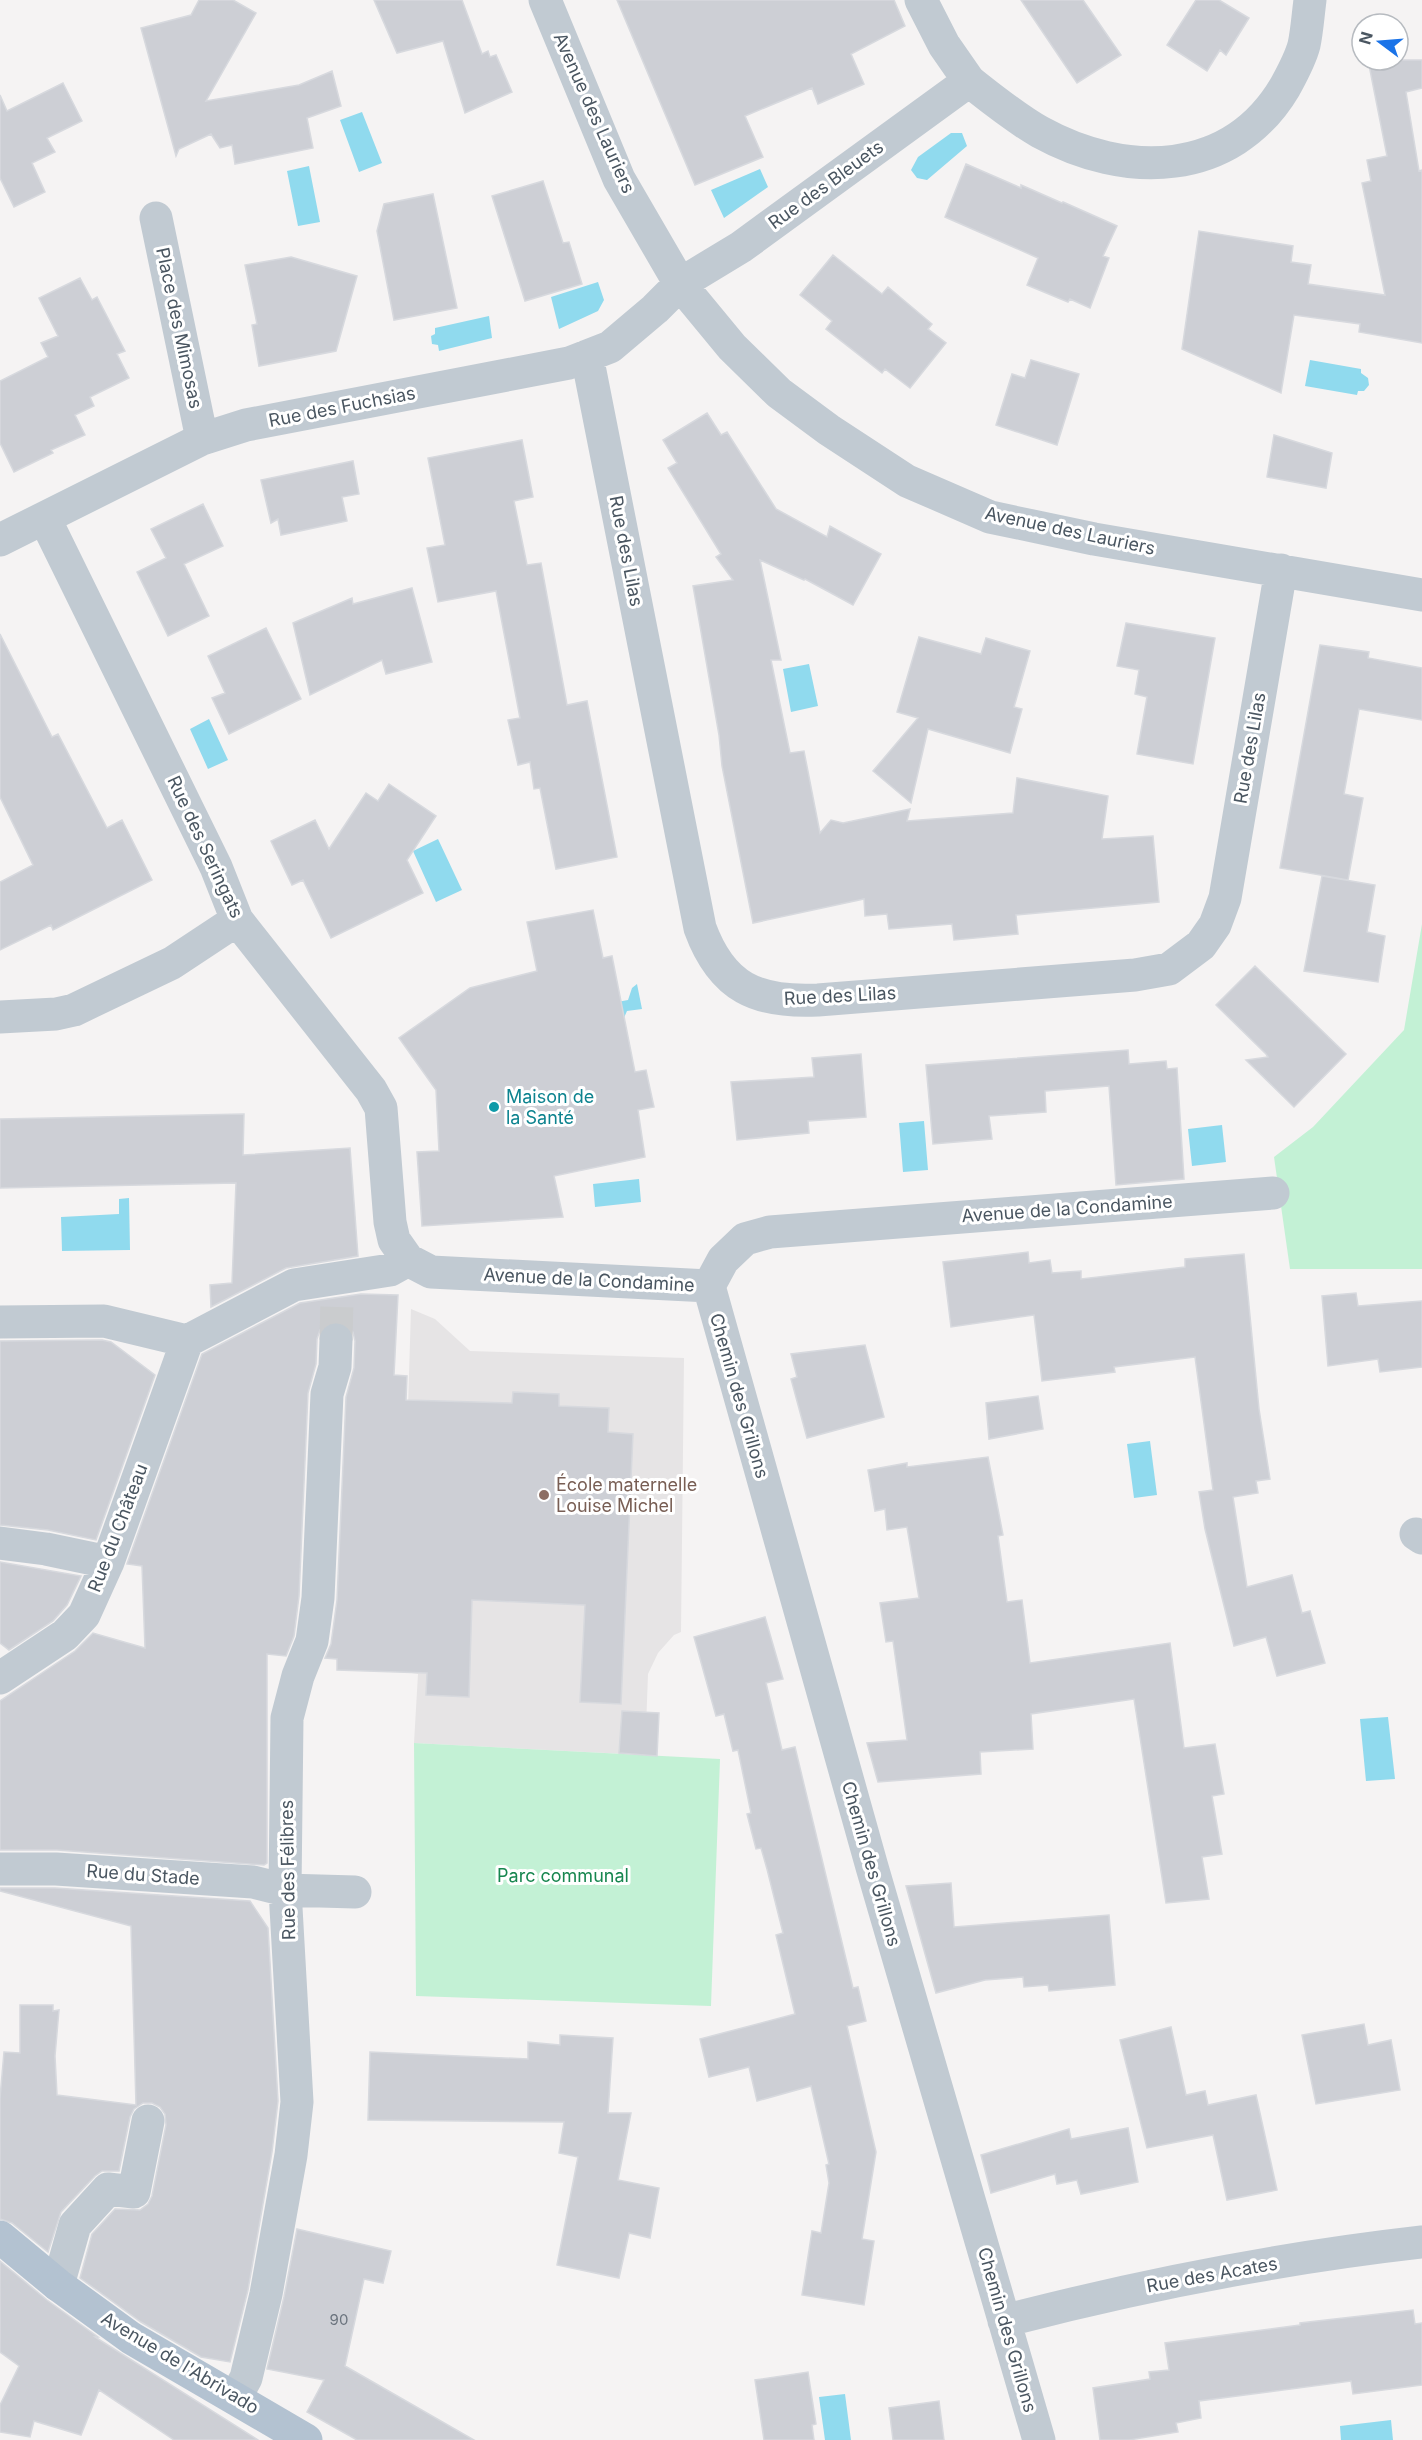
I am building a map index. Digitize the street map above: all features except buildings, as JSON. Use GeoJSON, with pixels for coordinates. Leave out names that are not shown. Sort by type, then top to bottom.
{"type":"FeatureCollection","features":[{"type":"Feature","properties":{"kind":"main road","name":"Avenue de l'Abrivado"},"geometry":{"type":"LineString","coordinates":[[0,2237],[58,2285],[132,2338],[306,2440]]}},
{"type":"Feature","properties":{"kind":"street","name":"Avenue des Lauriers"},"geometry":{"type":"LineString","coordinates":[[544,0],[619,179],[680,284],[732,347],[779,393],[829,430],[908,481],[990,516],[1094,539],[1422,595]]}},
{"type":"Feature","properties":{"kind":"street"},"geometry":{"type":"LineString","coordinates":[[921,0],[944,45],[969,81],[1007,110],[1040,132],[1065,144],[1123,161],[1150,164],[1176,162],[1208,152],[1254,128],[1276,102],[1293,73],[1304,45],[1310,0]]}},
{"type":"Feature","properties":{"kind":"street","name":"Rue des Bleuets"},"geometry":{"type":"LineString","coordinates":[[680,284],[741,247],[969,81]]}},
{"type":"Feature","properties":{"kind":"street","name":"Place des Mimosas"},"geometry":{"type":"LineString","coordinates":[[156,218],[202,439]]}},
{"type":"Feature","properties":{"kind":"street","name":"Rue des Fuchsias"},"geometry":{"type":"LineString","coordinates":[[0,540],[202,439],[246,425],[568,363],[610,348],[680,284]]}},
{"type":"Feature","properties":{"kind":"street","name":"Rue des Lilas"},"geometry":{"type":"LineString","coordinates":[[587,356],[700,928],[708,949],[723,971],[744,988],[767,998],[793,1001],[818,1000],[1135,975],[1169,969],[1201,945],[1215,925],[1224,898],[1281,570]]}},
{"type":"Feature","properties":{"kind":"street","name":"Rue des Seringats"},"geometry":{"type":"LineString","coordinates":[[45,519],[216,867],[237,920],[371,1090],[381,1108],[390,1221],[394,1240],[408,1260]]}},
{"type":"Feature","properties":{"kind":"street"},"geometry":{"type":"LineString","coordinates":[[0,1017],[56,1014],[74,1010],[172,963],[237,920]]}},
{"type":"Feature","properties":{"kind":"street","name":"Avenue de la Condamine"},"geometry":{"type":"LineString","coordinates":[[408,1260],[430,1272],[709,1286],[723,1260],[745,1239],[770,1232],[1273,1193]]}},
{"type":"Feature","properties":{"kind":"street"},"geometry":{"type":"LineString","coordinates":[[0,1322],[104,1321],[187,1341],[294,1285],[338,1288],[390,1270],[408,1260]]}},
{"type":"Feature","properties":{"kind":"street","name":"Chemin des Grillons"},"geometry":{"type":"LineString","coordinates":[[709,1286],[869,1857],[1039,2440]]}},
{"type":"Feature","properties":{"kind":"street","name":"Rue des Félibres"},"geometry":{"type":"LineString","coordinates":[[235,2398],[246,2378],[266,2294],[291,2155],[297,2102],[285,1890],[287,1718],[298,1676],[312,1641],[318,1598],[327,1394],[334,1367],[336,1340]]}},
{"type":"Feature","properties":{"kind":"street","name":"Rue du Château"},"geometry":{"type":"LineString","coordinates":[[0,1678],[65,1635],[84,1615],[108,1562],[187,1341]]}},
{"type":"Feature","properties":{"kind":"street"},"geometry":{"type":"LineString","coordinates":[[0,1543],[46,1549],[108,1562]]}},
{"type":"Feature","properties":{"kind":"street","name":"Rue du Stade"},"geometry":{"type":"LineString","coordinates":[[0,1869],[56,1869],[253,1882],[285,1890],[355,1892]]}},
{"type":"Feature","properties":{"kind":"street"},"geometry":{"type":"LineString","coordinates":[[58,2285],[75,2225],[108,2189],[134,2192],[148,2121]]}},
{"type":"Feature","properties":{"kind":"street","name":"Rue des Acates"},"geometry":{"type":"LineString","coordinates":[[1004,2321],[1096,2297],[1187,2279],[1356,2250],[1422,2242]]}},
{"type":"Feature","properties":{"kind":"shaded area","name":"École maternelle Louise Michel"},"geometry":{"type":"Polygon","coordinates":[[[411,1309],[435,1319],[470,1351],[684,1358],[681,1632],[674,1635],[658,1653],[648,1674],[645,1755],[414,1743],[418,1674],[400,1671],[411,1309]]]}},
{"type":"Feature","properties":{"kind":"green space"},"geometry":{"type":"Polygon","coordinates":[[[1422,924],[1422,1269],[1290,1269],[1274,1157],[1313,1127],[1404,1030],[1422,924]]]}},
{"type":"Feature","properties":{"kind":"green space","name":"Parc communal"},"geometry":{"type":"Polygon","coordinates":[[[414,1743],[720,1759],[711,2006],[416,1996],[414,1743]]]}},
{"type":"Feature","properties":{"kind":"water"},"geometry":{"type":"Polygon","coordinates":[[[362,112],[382,163],[359,172],[340,120],[362,112]]]}},
{"type":"Feature","properties":{"kind":"water"},"geometry":{"type":"Polygon","coordinates":[[[951,133],[962,133],[967,146],[927,180],[917,178],[911,170],[918,157],[951,133]]]}},
{"type":"Feature","properties":{"kind":"water"},"geometry":{"type":"Polygon","coordinates":[[[309,166],[320,222],[298,226],[287,171],[309,166]]]}},
{"type":"Feature","properties":{"kind":"water"},"geometry":{"type":"Polygon","coordinates":[[[760,169],[768,187],[724,218],[711,190],[760,169]]]}},
{"type":"Feature","properties":{"kind":"water"},"geometry":{"type":"Polygon","coordinates":[[[598,282],[604,300],[598,311],[559,329],[551,297],[598,282]]]}},
{"type":"Feature","properties":{"kind":"water"},"geometry":{"type":"Polygon","coordinates":[[[489,316],[492,338],[439,351],[438,345],[432,344],[431,336],[435,334],[435,328],[489,316]]]}},
{"type":"Feature","properties":{"kind":"water"},"geometry":{"type":"Polygon","coordinates":[[[1310,360],[1361,369],[1361,373],[1368,378],[1369,385],[1364,391],[1358,391],[1357,395],[1305,386],[1310,360]]]}},
{"type":"Feature","properties":{"kind":"water"},"geometry":{"type":"Polygon","coordinates":[[[809,664],[818,706],[791,712],[783,669],[809,664]]]}},
{"type":"Feature","properties":{"kind":"water"},"geometry":{"type":"Polygon","coordinates":[[[209,719],[228,760],[208,769],[190,729],[209,719]]]}},
{"type":"Feature","properties":{"kind":"water"},"geometry":{"type":"Polygon","coordinates":[[[438,839],[462,890],[436,902],[413,851],[438,839]]]}},
{"type":"Feature","properties":{"kind":"water"},"geometry":{"type":"Polygon","coordinates":[[[637,984],[642,1009],[627,1011],[623,1020],[575,1010],[628,1000],[632,988],[637,984]]]}},
{"type":"Feature","properties":{"kind":"water"},"geometry":{"type":"Polygon","coordinates":[[[924,1121],[928,1170],[903,1172],[899,1123],[924,1121]]]}},
{"type":"Feature","properties":{"kind":"water"},"geometry":{"type":"Polygon","coordinates":[[[1222,1125],[1226,1162],[1192,1166],[1188,1129],[1222,1125]]]}},
{"type":"Feature","properties":{"kind":"water"},"geometry":{"type":"Polygon","coordinates":[[[639,1179],[641,1202],[595,1207],[593,1184],[639,1179]]]}},
{"type":"Feature","properties":{"kind":"water"},"geometry":{"type":"Polygon","coordinates":[[[129,1198],[130,1250],[62,1251],[61,1217],[119,1214],[119,1199],[129,1198]]]}},
{"type":"Feature","properties":{"kind":"water"},"geometry":{"type":"Polygon","coordinates":[[[1150,1441],[1157,1495],[1134,1498],[1127,1444],[1150,1441]]]}},
{"type":"Feature","properties":{"kind":"water"},"geometry":{"type":"Polygon","coordinates":[[[1388,1717],[1395,1779],[1366,1781],[1360,1719],[1388,1717]]]}},
{"type":"Feature","properties":{"kind":"water"},"geometry":{"type":"Polygon","coordinates":[[[845,2394],[851,2440],[825,2440],[819,2397],[845,2394]]]}},
{"type":"Feature","properties":{"kind":"water"},"geometry":{"type":"Polygon","coordinates":[[[1391,2420],[1393,2440],[1341,2440],[1340,2426],[1391,2420]]]}},
{"type":"Feature","properties":{"kind":"tunnel"},"geometry":{"type":"LineString","coordinates":[[336,1340],[337,1299]]}},
{"type":"Feature","properties":{"kind":"place","name":"Maison de la Santé"},"geometry":{"type":"Point","coordinates":[494,1107]}},
{"type":"Feature","properties":{"kind":"place","name":"École maternelle Louise Michel"},"geometry":{"type":"Point","coordinates":[544,1495]}}]}
